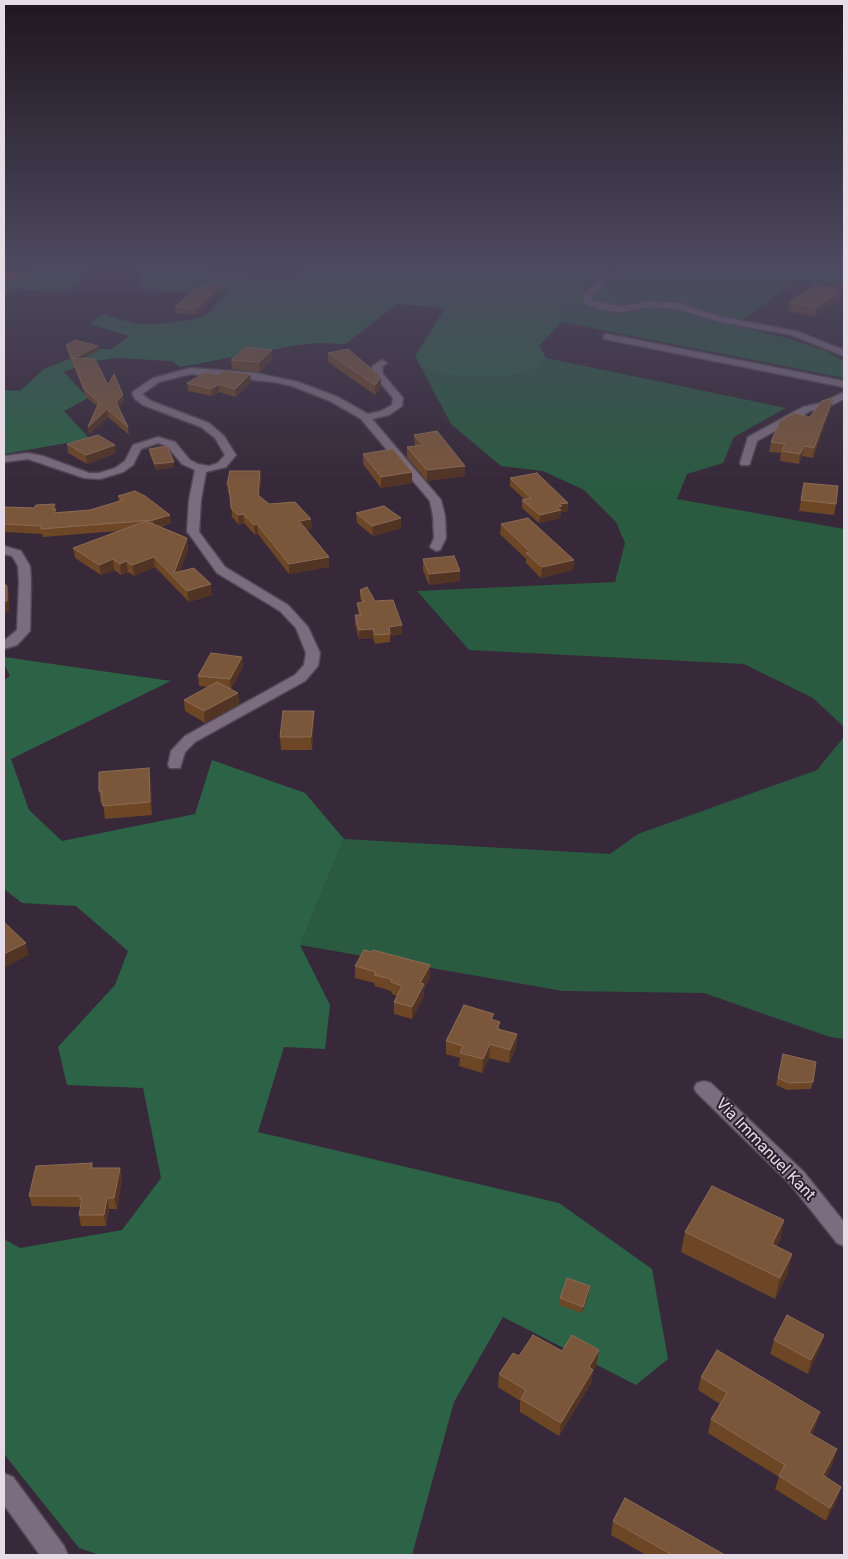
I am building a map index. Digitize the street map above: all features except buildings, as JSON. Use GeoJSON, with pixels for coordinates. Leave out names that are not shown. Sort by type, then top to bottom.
{"type":"FeatureCollection","features":[{"type":"Feature","properties":{"kind":"street"},"geometry":{"type":"LineString","coordinates":[[626,341],[844,384]]}},
{"type":"Feature","properties":{"kind":"street"},"geometry":{"type":"LineString","coordinates":[[813,341],[844,353]]}},
{"type":"Feature","properties":{"kind":"street"},"geometry":{"type":"LineString","coordinates":[[366,418],[384,413],[397,406],[398,398],[378,374],[377,366],[382,363]]}},
{"type":"Feature","properties":{"kind":"street"},"geometry":{"type":"LineString","coordinates":[[4,459],[34,457],[88,476],[100,476],[118,470],[129,463],[137,447],[158,440],[171,444],[186,462],[201,468],[210,469],[222,465],[231,455],[219,436],[192,420],[159,409],[138,397],[137,392],[145,386],[171,375],[191,371],[256,376],[295,384],[312,390],[350,407],[366,418],[436,500],[440,538],[436,547]]}},
{"type":"Feature","properties":{"kind":"street"},"geometry":{"type":"LineString","coordinates":[[745,464],[752,440],[807,409],[824,405],[844,395]]}},
{"type":"Feature","properties":{"kind":"street"},"geometry":{"type":"LineString","coordinates":[[175,765],[178,751],[190,739],[300,678],[311,666],[313,653],[302,627],[284,608],[221,570],[192,532],[201,468]]}},
{"type":"Feature","properties":{"kind":"street"},"geometry":{"type":"LineString","coordinates":[[4,550],[17,554],[24,566],[24,582],[23,631],[12,642],[4,645]]}},
{"type":"Feature","properties":{"kind":"street","name":"Via Immanuel Kant"},"geometry":{"type":"LineString","coordinates":[[704,1088],[798,1178],[844,1237]]}},
{"type":"Feature","properties":{"kind":"street"},"geometry":{"type":"LineString","coordinates":[[4,1485],[55,1555]]}},
{"type":"Feature","properties":{"kind":"green space"},"geometry":{"type":"Polygon","coordinates":[[[123,341],[349,341],[345,344],[320,343],[298,345],[180,367],[172,361],[114,358],[89,362],[64,372],[88,398],[64,411],[90,439],[4,454],[4,390],[20,391],[44,369],[94,349],[112,349],[123,341]]]}},
{"type":"Feature","properties":{"kind":"green space"},"geometry":{"type":"Polygon","coordinates":[[[425,341],[544,341],[539,346],[546,358],[529,373],[494,378],[455,376],[422,369],[415,356],[425,341]]]}},
{"type":"Feature","properties":{"kind":"green space"},"geometry":{"type":"Polygon","coordinates":[[[656,341],[796,341],[826,351],[844,361],[844,378],[656,341]]]}},
{"type":"Feature","properties":{"kind":"green space"},"geometry":{"type":"Polygon","coordinates":[[[546,358],[786,408],[734,437],[723,463],[687,474],[677,499],[844,529],[844,727],[813,698],[744,664],[469,650],[417,591],[615,582],[625,543],[616,522],[584,490],[543,471],[501,466],[451,424],[422,369],[455,376],[494,378],[529,373],[546,358]]]}},
{"type":"Feature","properties":{"kind":"green space"},"geometry":{"type":"Polygon","coordinates":[[[4,657],[171,681],[11,759],[29,810],[62,841],[195,814],[212,760],[305,793],[344,839],[300,945],[330,1005],[325,1049],[284,1047],[258,1132],[559,1203],[652,1269],[668,1359],[636,1385],[503,1317],[454,1402],[412,1555],[100,1555],[79,1548],[4,1454],[4,1239],[20,1248],[122,1230],[161,1178],[143,1088],[67,1085],[58,1047],[115,985],[128,951],[76,906],[22,903],[4,889],[4,680],[10,676],[4,664],[4,657]]]}},
{"type":"Feature","properties":{"kind":"green space"},"geometry":{"type":"Polygon","coordinates":[[[844,737],[844,1039],[830,1037],[704,993],[563,991],[300,945],[344,839],[610,854],[638,834],[817,770],[844,737]]]}}]}
